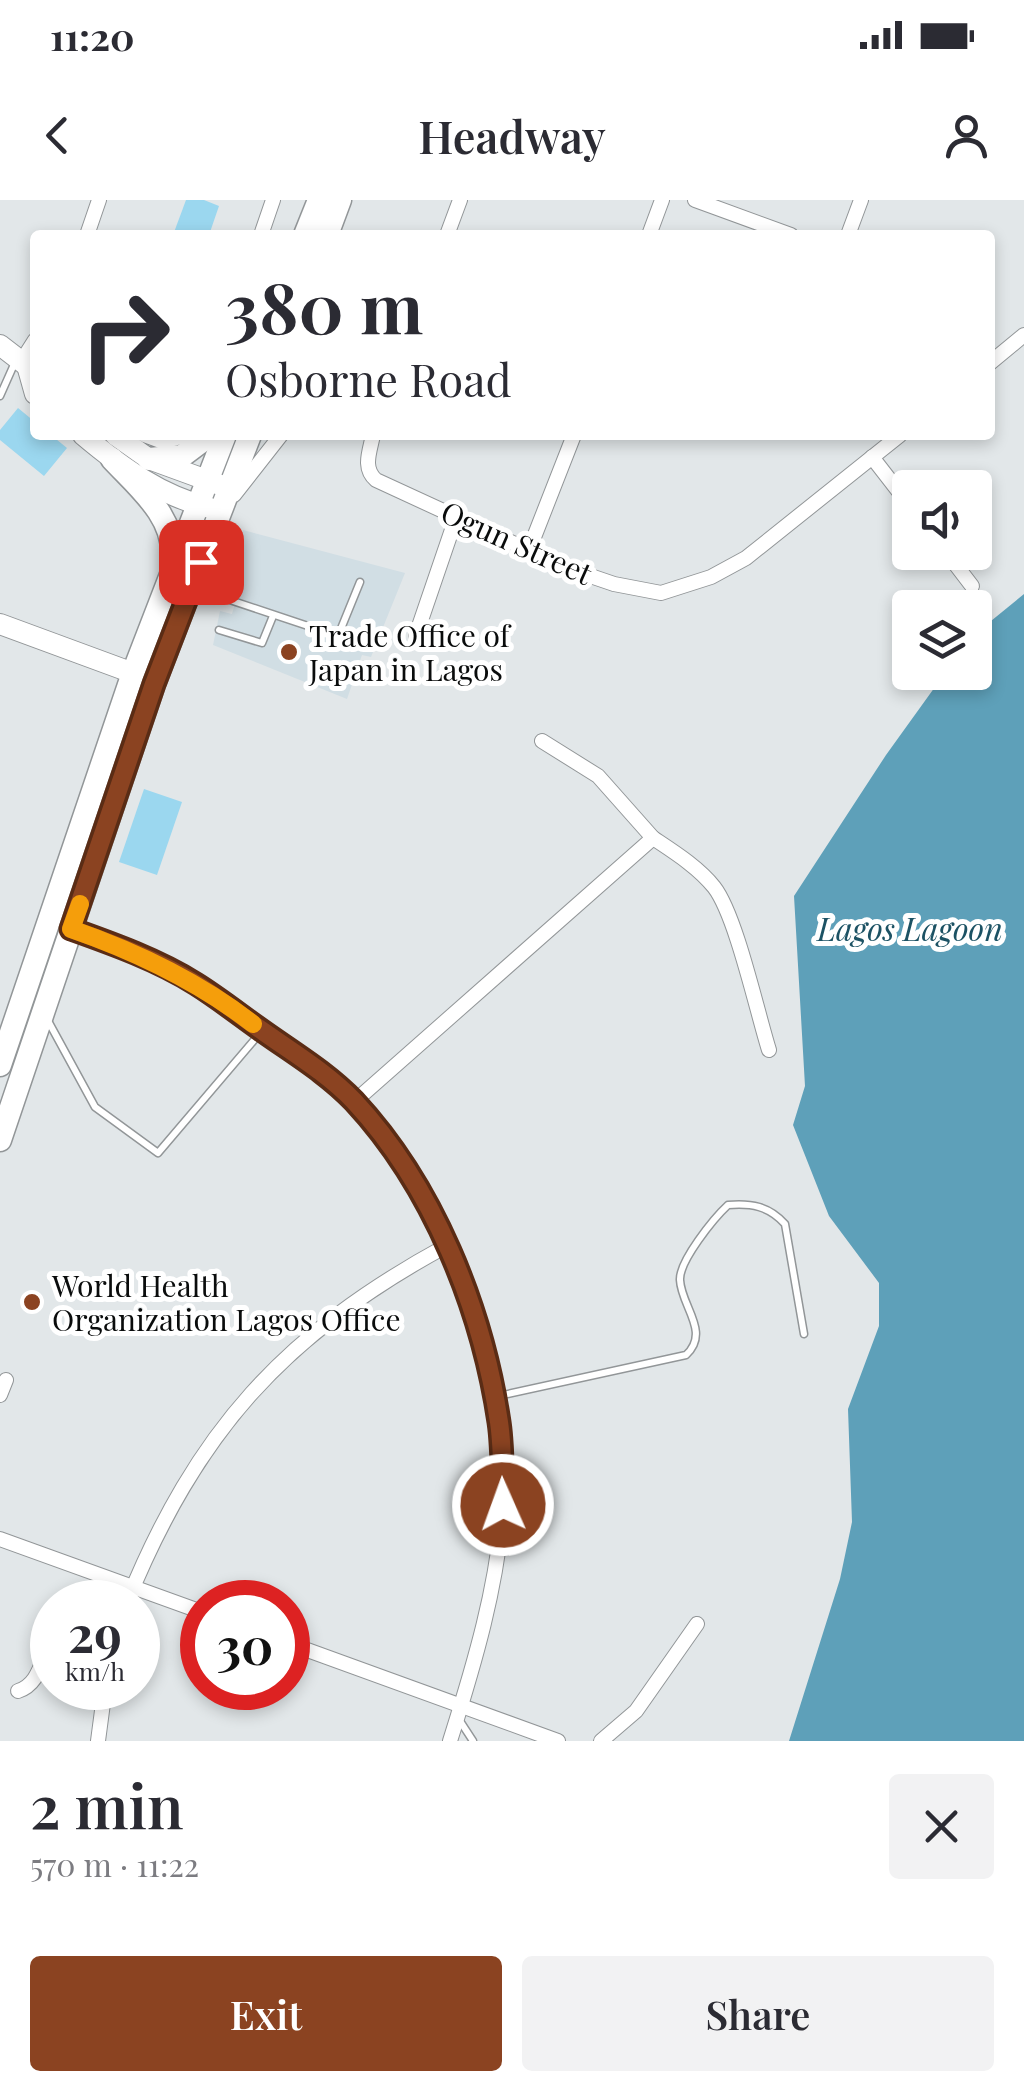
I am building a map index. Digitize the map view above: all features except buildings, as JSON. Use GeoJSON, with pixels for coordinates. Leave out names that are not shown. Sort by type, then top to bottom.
{"type":"FeatureCollection","features":[{"type":"Feature","properties":{"kind":"main road"},"geometry":{"type":"LineString","coordinates":[[306,230],[319,200]]}},
{"type":"Feature","properties":{"kind":"main road"},"geometry":{"type":"LineString","coordinates":[[329,230],[340,200]]}},
{"type":"Feature","properties":{"kind":"main road"},"geometry":{"type":"LineString","coordinates":[[0,345],[29,356]]}},
{"type":"Feature","properties":{"kind":"main road"},"geometry":{"type":"LineString","coordinates":[[89,440],[164,492],[221,511]]}},
{"type":"Feature","properties":{"kind":"main road"},"geometry":{"type":"LineString","coordinates":[[146,447],[182,456],[203,440]]}},
{"type":"Feature","properties":{"kind":"main road"},"geometry":{"type":"LineString","coordinates":[[0,1140],[154,684],[221,511],[218,485],[224,440]]}},
{"type":"Feature","properties":{"kind":"main road"},"geometry":{"type":"LineString","coordinates":[[0,1065],[172,568],[198,505],[218,485],[247,440]]}},
{"type":"Feature","properties":{"kind":"main road"},"geometry":{"type":"LineString","coordinates":[[146,447],[218,485]]}},
{"type":"Feature","properties":{"kind":"main road"},"geometry":{"type":"LineString","coordinates":[[112,459],[159,512],[174,543],[172,568]]}},
{"type":"Feature","properties":{"kind":"main road"},"geometry":{"type":"LineString","coordinates":[[0,624],[133,673]]}},
{"type":"Feature","properties":{"kind":"street"},"geometry":{"type":"LineString","coordinates":[[89,230],[98,200]]}},
{"type":"Feature","properties":{"kind":"street"},"geometry":{"type":"LineString","coordinates":[[264,230],[274,200]]}},
{"type":"Feature","properties":{"kind":"street"},"geometry":{"type":"LineString","coordinates":[[449,230],[460,200]]}},
{"type":"Feature","properties":{"kind":"street"},"geometry":{"type":"LineString","coordinates":[[651,230],[662,200]]}},
{"type":"Feature","properties":{"kind":"street"},"geometry":{"type":"LineString","coordinates":[[695,200],[777,230]]}},
{"type":"Feature","properties":{"kind":"street"},"geometry":{"type":"LineString","coordinates":[[850,230],[861,200]]}},
{"type":"Feature","properties":{"kind":"street"},"geometry":{"type":"LineString","coordinates":[[995,359],[1024,334]]}},
{"type":"Feature","properties":{"kind":"street"},"geometry":{"type":"LineString","coordinates":[[221,511],[277,440]]}},
{"type":"Feature","properties":{"kind":"street","name":"Ogun Street"},"geometry":{"type":"LineString","coordinates":[[372,440],[369,474],[529,550],[614,584],[661,593],[711,576],[746,558],[894,440]]}},
{"type":"Feature","properties":{"kind":"street"},"geometry":{"type":"LineString","coordinates":[[529,550],[572,440]]}},
{"type":"Feature","properties":{"kind":"street"},"geometry":{"type":"LineString","coordinates":[[872,457],[892,483]]}},
{"type":"Feature","properties":{"kind":"street"},"geometry":{"type":"LineString","coordinates":[[416,635],[457,515]]}},
{"type":"Feature","properties":{"kind":"street"},"geometry":{"type":"LineString","coordinates":[[960,570],[972,586]]}},
{"type":"Feature","properties":{"kind":"street"},"geometry":{"type":"LineString","coordinates":[[542,741],[598,776],[653,838],[715,888],[769,1050]]}},
{"type":"Feature","properties":{"kind":"street"},"geometry":{"type":"LineString","coordinates":[[354,1102],[653,838]]}},
{"type":"Feature","properties":{"kind":"street"},"geometry":{"type":"LineString","coordinates":[[71,929],[192,981],[314,1065],[354,1102],[392,1151],[426,1204],[446,1246],[469,1300],[494,1398],[503,1505],[490,1589],[450,1741]]}},
{"type":"Feature","properties":{"kind":"street"},"geometry":{"type":"LineString","coordinates":[[137,1580],[153,1540],[200,1456],[250,1391],[334,1316],[446,1246]]}},
{"type":"Feature","properties":{"kind":"street"},"geometry":{"type":"LineString","coordinates":[[0,1539],[114,1580]]}},
{"type":"Feature","properties":{"kind":"street"},"geometry":{"type":"LineString","coordinates":[[601,1741],[636,1711],[697,1624]]}},
{"type":"Feature","properties":{"kind":"street"},"geometry":{"type":"LineString","coordinates":[[310,1652],[460,1711],[558,1741]]}},
{"type":"Feature","properties":{"kind":"street"},"geometry":{"type":"LineString","coordinates":[[18,1691],[30,1687]]}},
{"type":"Feature","properties":{"kind":"street"},"geometry":{"type":"LineString","coordinates":[[98,1741],[102,1710]]}},
{"type":"Feature","properties":{"kind":"lane"},"geometry":{"type":"LineString","coordinates":[[0,396],[29,356]]}},
{"type":"Feature","properties":{"kind":"lane"},"geometry":{"type":"LineString","coordinates":[[191,587],[338,636],[360,582]]}},
{"type":"Feature","properties":{"kind":"lane"},"geometry":{"type":"LineString","coordinates":[[219,630],[262,643],[273,616]]}},
{"type":"Feature","properties":{"kind":"lane"},"geometry":{"type":"LineString","coordinates":[[44,1014],[95,1107],[158,1154],[262,1031]]}},
{"type":"Feature","properties":{"kind":"lane"},"geometry":{"type":"LineString","coordinates":[[494,1398],[686,1355],[696,1340],[696,1328],[682,1290],[682,1269],[716,1217],[728,1206],[762,1207],[774,1212],[785,1224],[804,1334]]}},
{"type":"Feature","properties":{"kind":"lane"},"geometry":{"type":"LineString","coordinates":[[460,1711],[473,1741]]}},
{"type":"Feature","properties":{"kind":"shaded area"},"geometry":{"type":"Polygon","coordinates":[[[186,200],[204,200],[219,206],[211,230],[175,230],[186,200]]]}},
{"type":"Feature","properties":{"kind":"shaded area"},"geometry":{"type":"Polygon","coordinates":[[[18,408],[30,418],[30,440],[57,440],[67,448],[44,476],[0,440],[0,430],[18,408]]]}},
{"type":"Feature","properties":{"kind":"shaded area"},"geometry":{"type":"Polygon","coordinates":[[[243,530],[405,573],[371,657],[362,655],[347,699],[213,645],[220,611],[232,614],[238,593],[224,588],[243,530]]]}},
{"type":"Feature","properties":{"kind":"shaded area"},"geometry":{"type":"Polygon","coordinates":[[[144,789],[182,802],[157,875],[119,862],[144,789]]]}},
{"type":"Feature","properties":{"kind":"water","name":"Lagos Lagoon"},"geometry":{"type":"Polygon","coordinates":[[[1024,594],[1024,1741],[789,1741],[840,1579],[852,1522],[848,1409],[879,1326],[879,1283],[829,1216],[793,1125],[805,1086],[794,896],[933,690],[992,690],[992,620],[1024,594]]]}},
{"type":"Feature","properties":{"kind":"slow traffic"},"geometry":{"type":"LineString","coordinates":[[80,904],[71,929],[192,981],[253,1024]]}},
{"type":"Feature","properties":{"kind":"place","name":"Trade Office of Japan in Lagos"},"geometry":{"type":"Point","coordinates":[289,652]}},
{"type":"Feature","properties":{"kind":"place","name":"World Health Organization Lagos Office"},"geometry":{"type":"Point","coordinates":[32,1302]}},
{"type":"Feature","properties":{"kind":"route"},"geometry":{"type":"LineString","coordinates":[[201,562],[154,684],[71,929],[192,981],[230,1006],[314,1065],[354,1102],[392,1151],[426,1204],[469,1300],[499,1424],[503,1505]]}}]}
